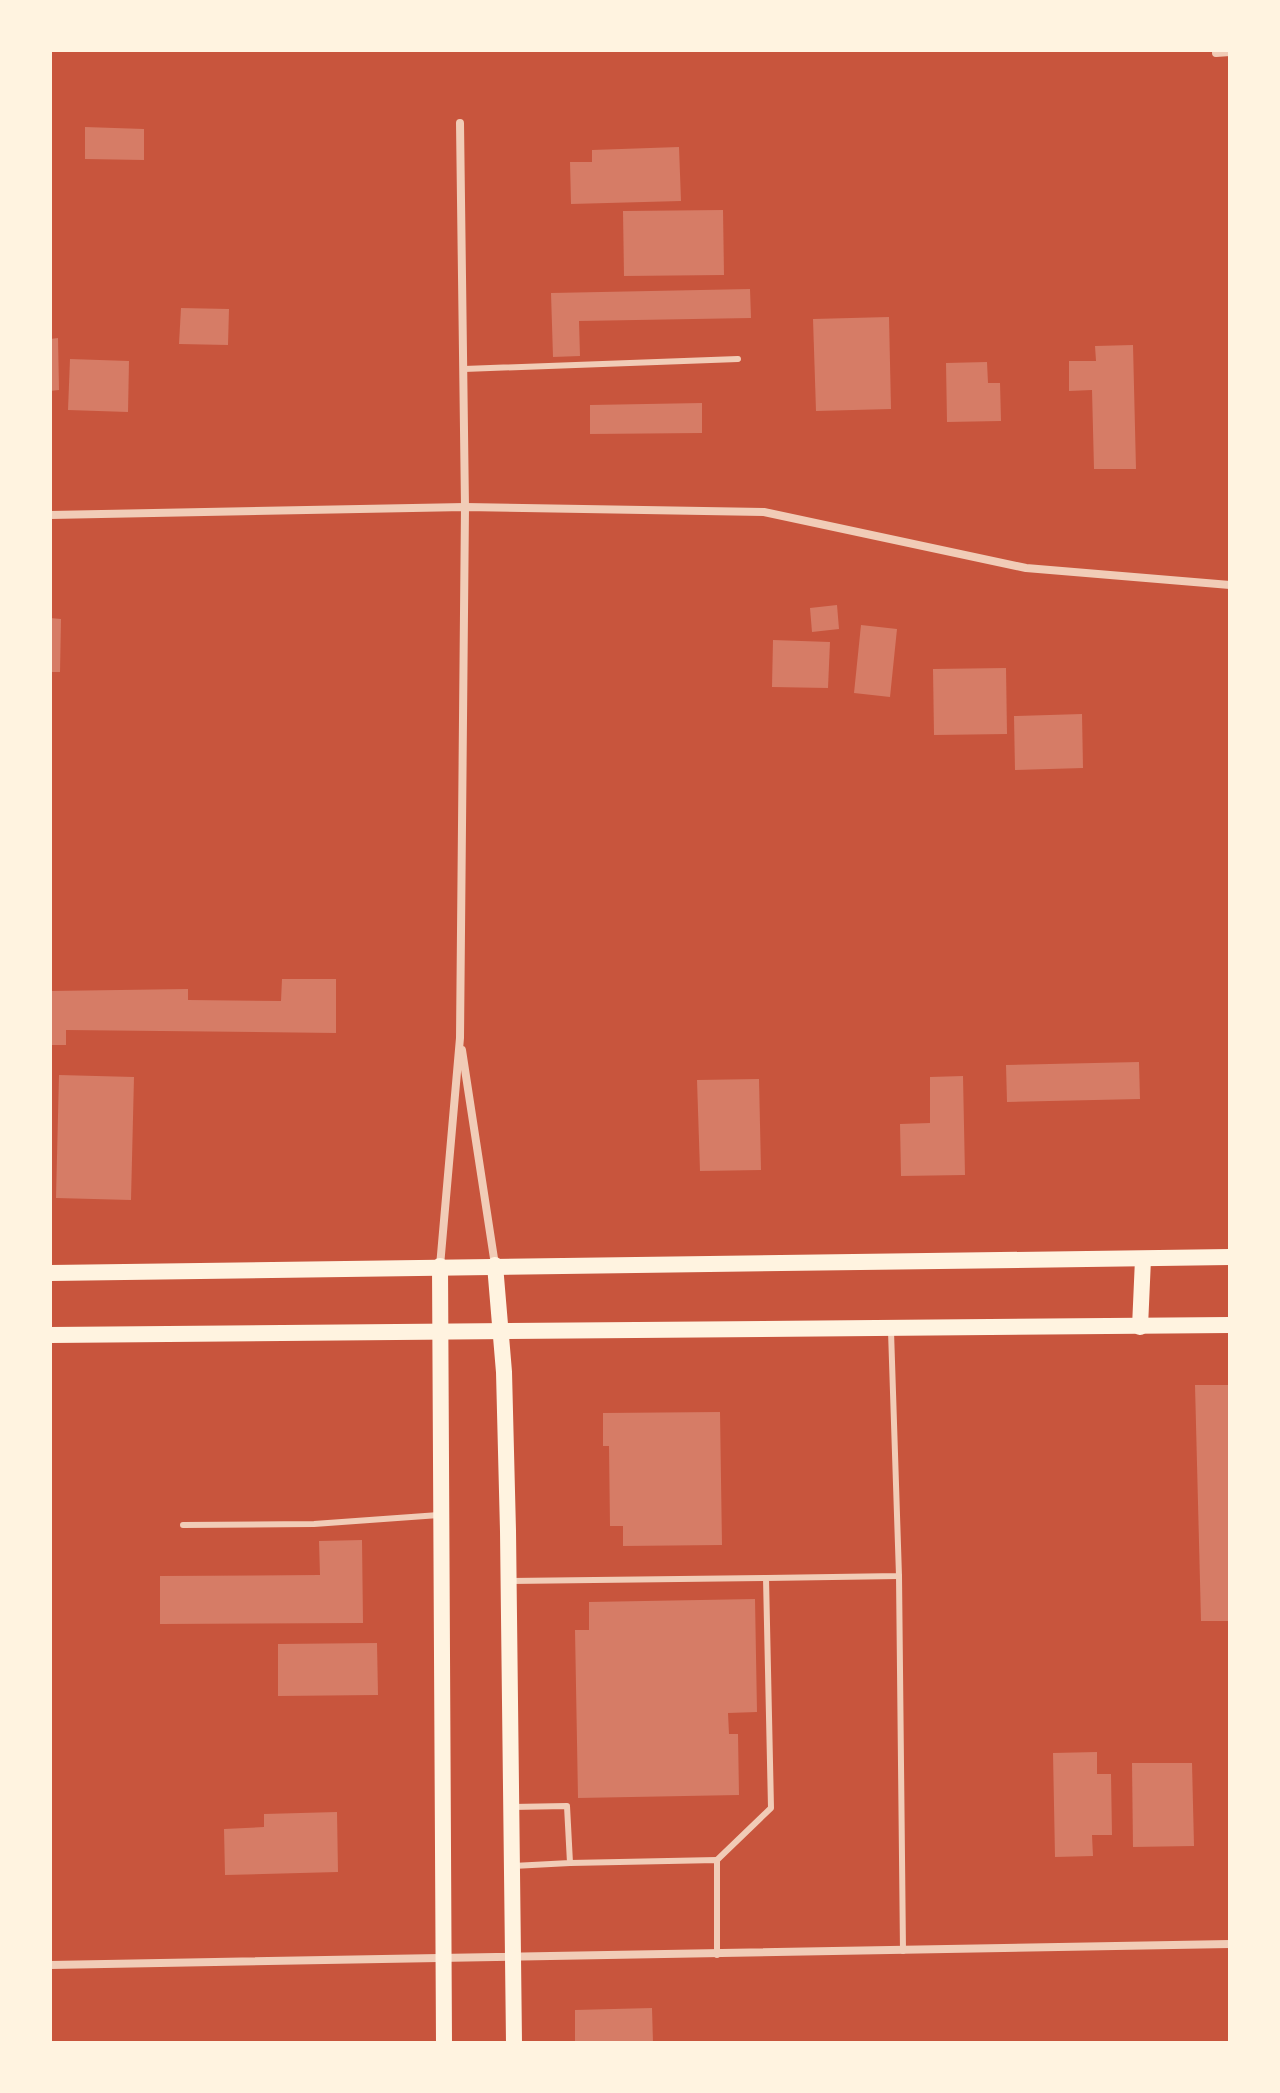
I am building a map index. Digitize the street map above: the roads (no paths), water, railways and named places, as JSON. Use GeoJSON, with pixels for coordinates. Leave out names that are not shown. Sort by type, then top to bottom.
{"type":"FeatureCollection","features":[{"type":"Feature","properties":{"kind":"main road"},"geometry":{"type":"LineString","coordinates":[[50,1273],[1230,1257]]}},
{"type":"Feature","properties":{"kind":"main road"},"geometry":{"type":"LineString","coordinates":[[1140,1327],[1143,1259]]}},
{"type":"Feature","properties":{"kind":"main road"},"geometry":{"type":"LineString","coordinates":[[495,1265],[501,1330],[509,1582],[514,2043]]}},
{"type":"Feature","properties":{"kind":"main road"},"geometry":{"type":"LineString","coordinates":[[440,1266],[444,2043]]}},
{"type":"Feature","properties":{"kind":"main road"},"geometry":{"type":"LineString","coordinates":[[50,1335],[1230,1325]]}},
{"type":"Feature","properties":{"kind":"street"},"geometry":{"type":"LineString","coordinates":[[1216,53],[1230,52]]}},
{"type":"Feature","properties":{"kind":"street"},"geometry":{"type":"LineString","coordinates":[[440,1266],[460,1038],[465,507],[460,123]]}},
{"type":"Feature","properties":{"kind":"street"},"geometry":{"type":"LineString","coordinates":[[50,515],[465,507],[764,512],[1026,568],[1230,585]]}},
{"type":"Feature","properties":{"kind":"street"},"geometry":{"type":"LineString","coordinates":[[460,1038],[495,1265]]}},
{"type":"Feature","properties":{"kind":"street"},"geometry":{"type":"LineString","coordinates":[[50,1965],[1230,1944]]}},
{"type":"Feature","properties":{"kind":"lane"},"geometry":{"type":"LineString","coordinates":[[464,369],[738,359]]}},
{"type":"Feature","properties":{"kind":"lane"},"geometry":{"type":"LineString","coordinates":[[891,1328],[899,1576],[903,1951]]}},
{"type":"Feature","properties":{"kind":"lane"},"geometry":{"type":"LineString","coordinates":[[183,1525],[314,1524],[443,1515]]}},
{"type":"Feature","properties":{"kind":"lane"},"geometry":{"type":"LineString","coordinates":[[509,1582],[899,1576]]}},
{"type":"Feature","properties":{"kind":"lane"},"geometry":{"type":"LineString","coordinates":[[513,1866],[717,1860],[771,1808],[766,1578]]}},
{"type":"Feature","properties":{"kind":"lane"},"geometry":{"type":"LineString","coordinates":[[512,1807],[567,1806],[570,1863]]}},
{"type":"Feature","properties":{"kind":"lane"},"geometry":{"type":"LineString","coordinates":[[717,1860],[717,1955]]}}]}
